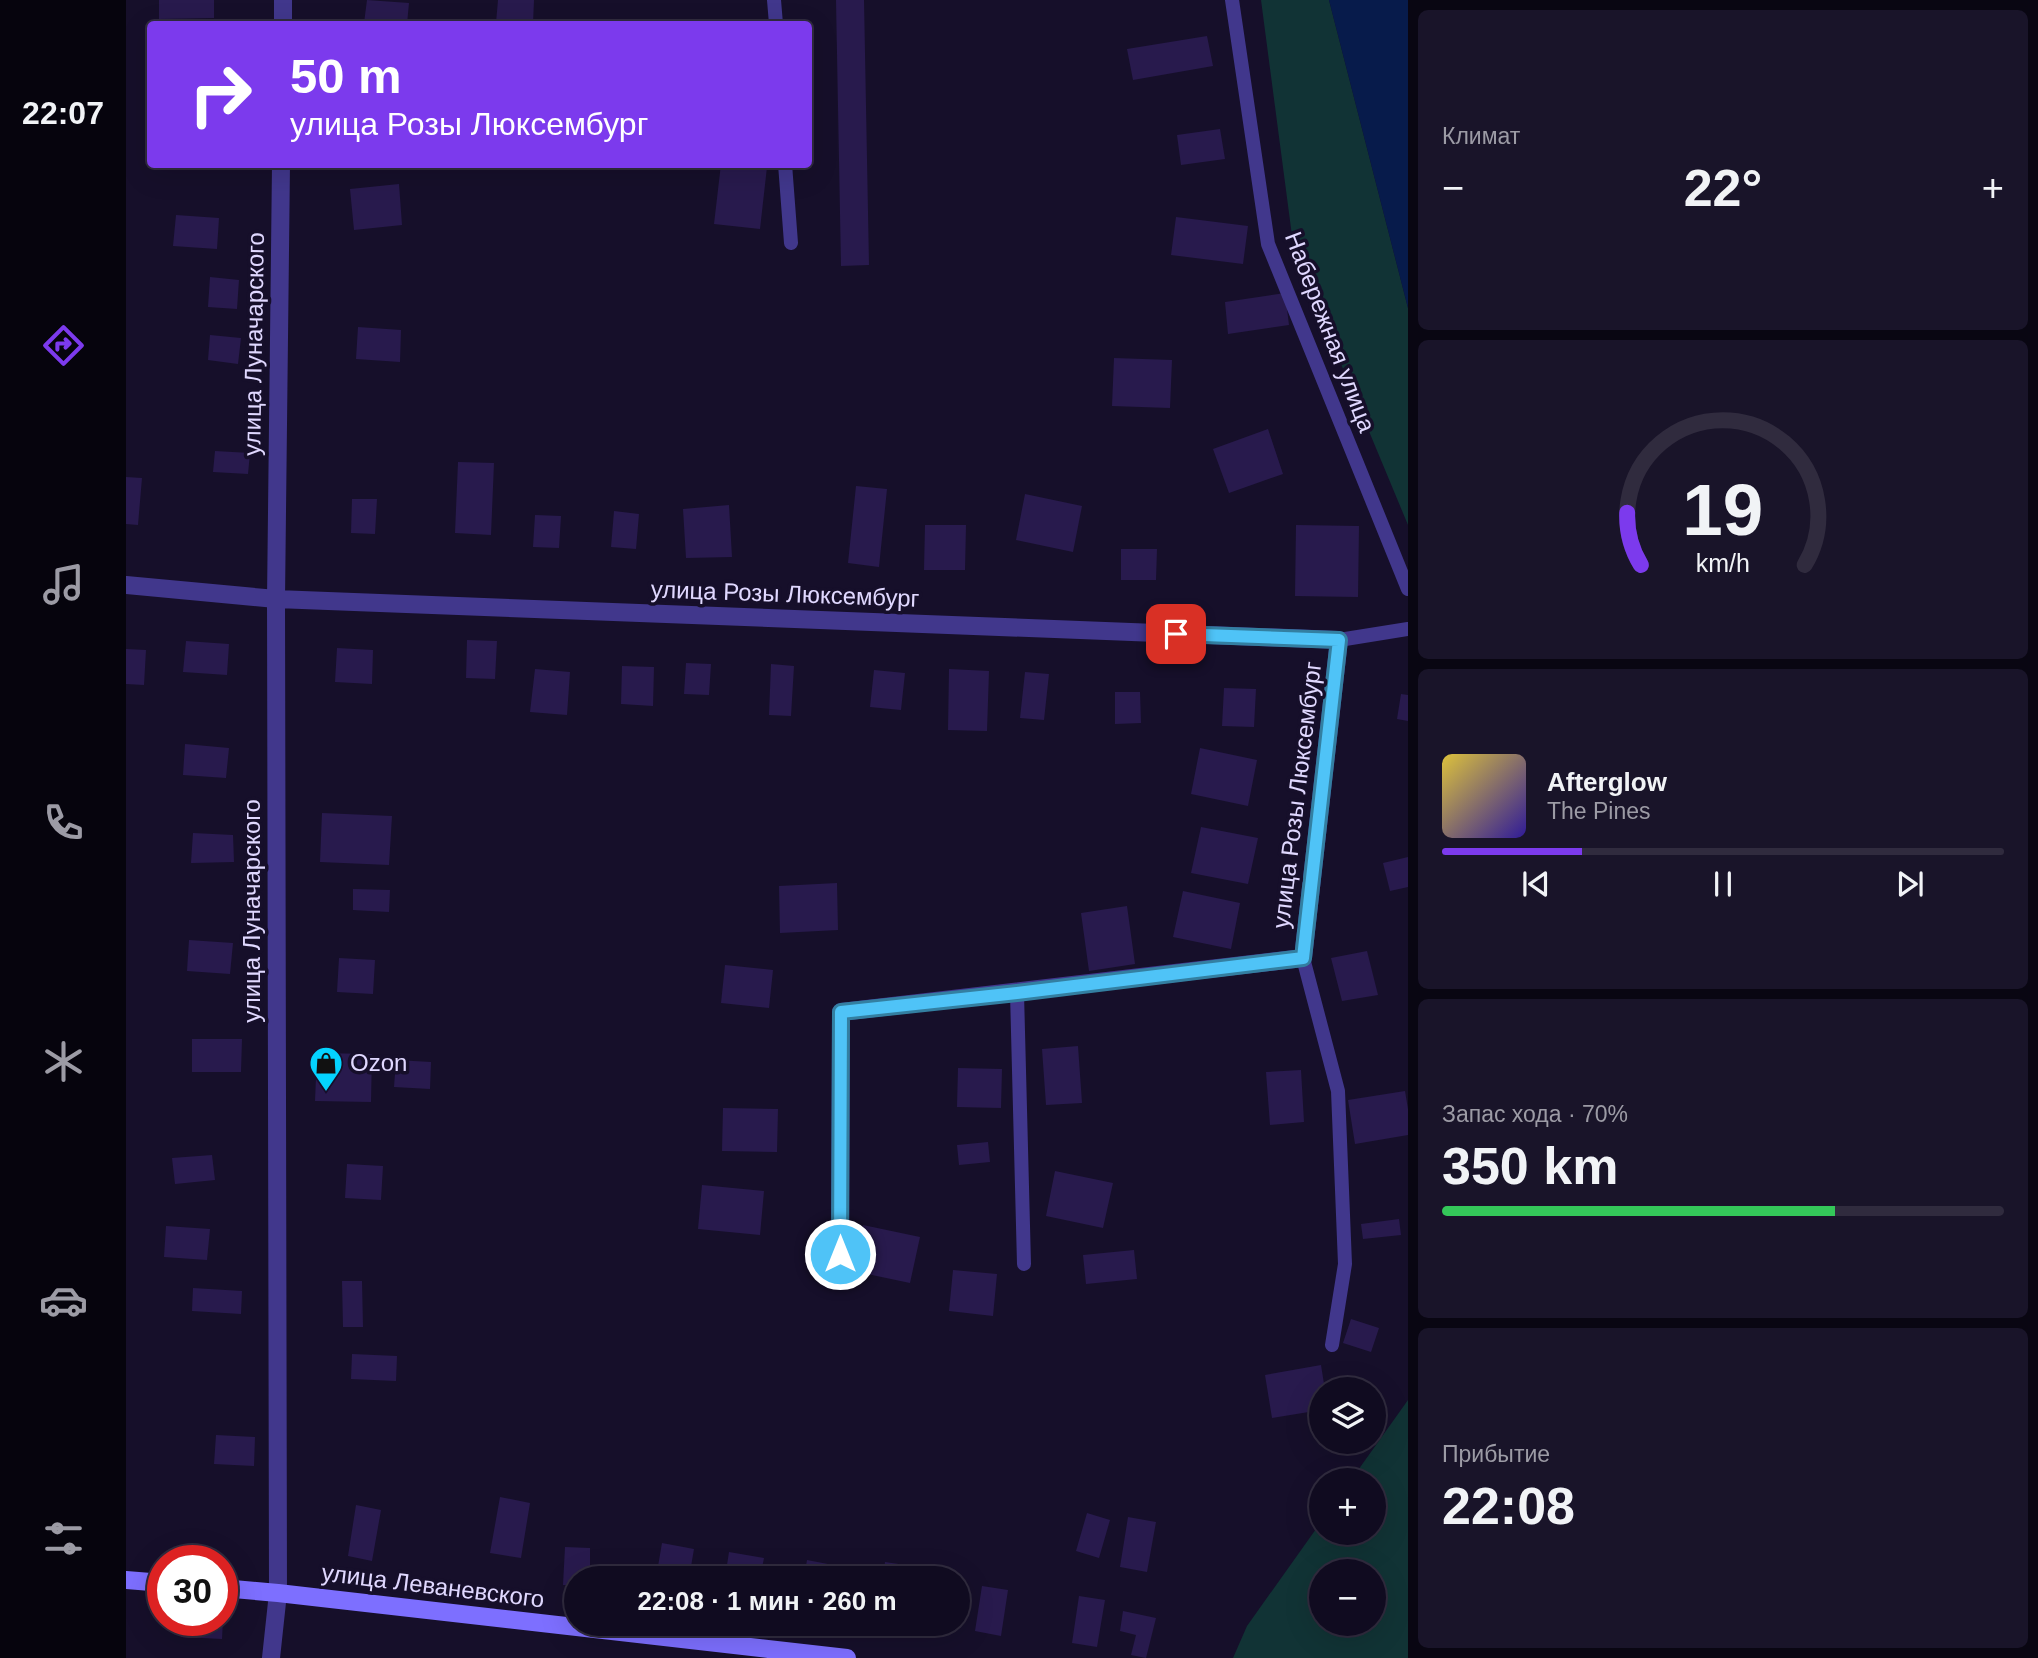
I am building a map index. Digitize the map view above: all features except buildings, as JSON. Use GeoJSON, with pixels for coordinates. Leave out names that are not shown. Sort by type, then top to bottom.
{"type":"FeatureCollection","features":[{"type":"Feature","properties":{"kind":"street"},"geometry":{"type":"LineString","coordinates":[[283,0],[283,21]]}},
{"type":"Feature","properties":{"kind":"street","name":"улица Луначарского"},"geometry":{"type":"LineString","coordinates":[[271,1658],[278,1593],[276,598],[281,168]]}},
{"type":"Feature","properties":{"kind":"street","name":"улица Розы Люксембург"},"geometry":{"type":"LineString","coordinates":[[126,585],[276,598],[1339,640],[1303,958],[841,1012],[840,1254]]}},
{"type":"Feature","properties":{"kind":"street"},"geometry":{"type":"LineString","coordinates":[[126,1580],[147,1582]]}},
{"type":"Feature","properties":{"kind":"street","name":"улица Леваневского"},"geometry":{"type":"LineString","coordinates":[[238,1589],[847,1658]]}},
{"type":"Feature","properties":{"kind":"lane"},"geometry":{"type":"LineString","coordinates":[[774,0],[776,21]]}},
{"type":"Feature","properties":{"kind":"lane","name":"Набережная улица"},"geometry":{"type":"LineString","coordinates":[[1232,0],[1268,244],[1408,589]]}},
{"type":"Feature","properties":{"kind":"lane"},"geometry":{"type":"LineString","coordinates":[[785,168],[791,243]]}},
{"type":"Feature","properties":{"kind":"lane"},"geometry":{"type":"LineString","coordinates":[[1339,640],[1408,629]]}},
{"type":"Feature","properties":{"kind":"lane"},"geometry":{"type":"LineString","coordinates":[[1303,958],[1338,1091],[1345,1264],[1332,1345]]}},
{"type":"Feature","properties":{"kind":"lane"},"geometry":{"type":"LineString","coordinates":[[1017,993],[1024,1264]]}},
{"type":"Feature","properties":{"kind":"green space"},"geometry":{"type":"Polygon","coordinates":[[[1261,0],[1329,0],[1408,308],[1408,525],[1294,251],[1261,0]]]}},
{"type":"Feature","properties":{"kind":"green space"},"geometry":{"type":"Polygon","coordinates":[[[1408,1400],[1408,1658],[1233,1658],[1247,1626],[1309,1539],[1309,1545],[1386,1545],[1386,1468],[1360,1468],[1370,1454],[1386,1454],[1386,1431],[1408,1400]]]}},
{"type":"Feature","properties":{"kind":"water"},"geometry":{"type":"Polygon","coordinates":[[[1329,0],[1408,0],[1408,308],[1329,0]]]}},
{"type":"Feature","properties":{"kind":"place","name":"Ozon"},"geometry":{"type":"Point","coordinates":[326,1093]}},
{"type":"Feature","properties":{"kind":"route"},"geometry":{"type":"LineString","coordinates":[[840,1254],[841,1012],[1303,958],[1339,640],[1176,634]]}}]}
